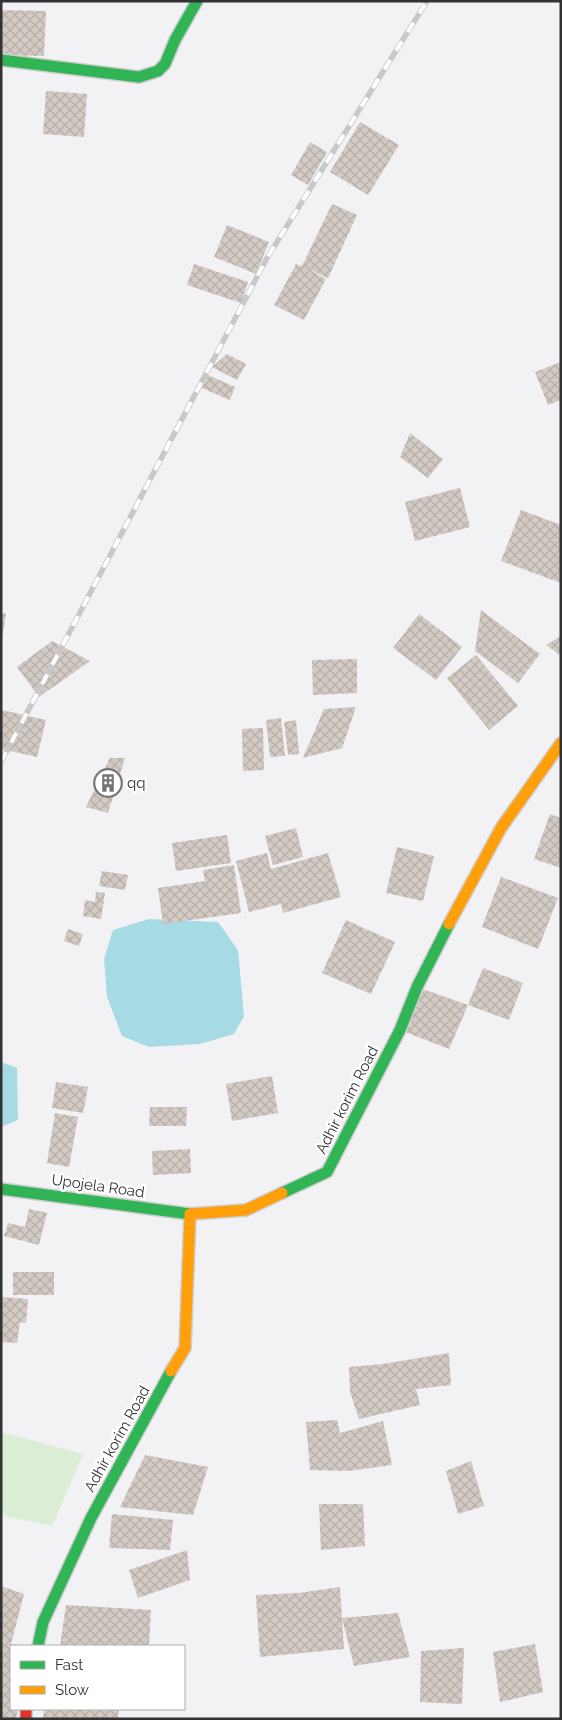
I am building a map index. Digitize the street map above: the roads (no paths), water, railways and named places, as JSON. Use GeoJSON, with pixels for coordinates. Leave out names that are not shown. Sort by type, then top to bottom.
{"type":"FeatureCollection","features":[{"type":"Feature","properties":{"kind":"main road"},"geometry":{"type":"LineString","coordinates":[[1,60],[139,77],[158,71],[165,64],[175,40],[196,2]]}},
{"type":"Feature","properties":{"kind":"main road","name":"Adhir korim Road"},"geometry":{"type":"LineString","coordinates":[[38,1645],[43,1622],[91,1518],[144,1419],[185,1348],[190,1214],[246,1210],[327,1172],[400,1030],[429,962],[501,828],[561,743]]}},
{"type":"Feature","properties":{"kind":"main road","name":"Upojela Road"},"geometry":{"type":"LineString","coordinates":[[1,1189],[190,1214]]}},
{"type":"Feature","properties":{"kind":"water"},"geometry":{"type":"Polygon","coordinates":[[[149,919],[218,922],[238,950],[244,1016],[234,1034],[200,1044],[149,1047],[122,1036],[107,997],[104,959],[113,930],[149,919]]]}},
{"type":"Feature","properties":{"kind":"water"},"geometry":{"type":"Polygon","coordinates":[[[1,1062],[17,1068],[18,1120],[1,1127],[1,1062]]]}},
{"type":"Feature","properties":{"kind":"railway"},"geometry":{"type":"LineString","coordinates":[[1,762],[267,258],[427,1]]}},
{"type":"Feature","properties":{"kind":"place","name":"qq"},"geometry":{"type":"Point","coordinates":[108,783]}}]}
